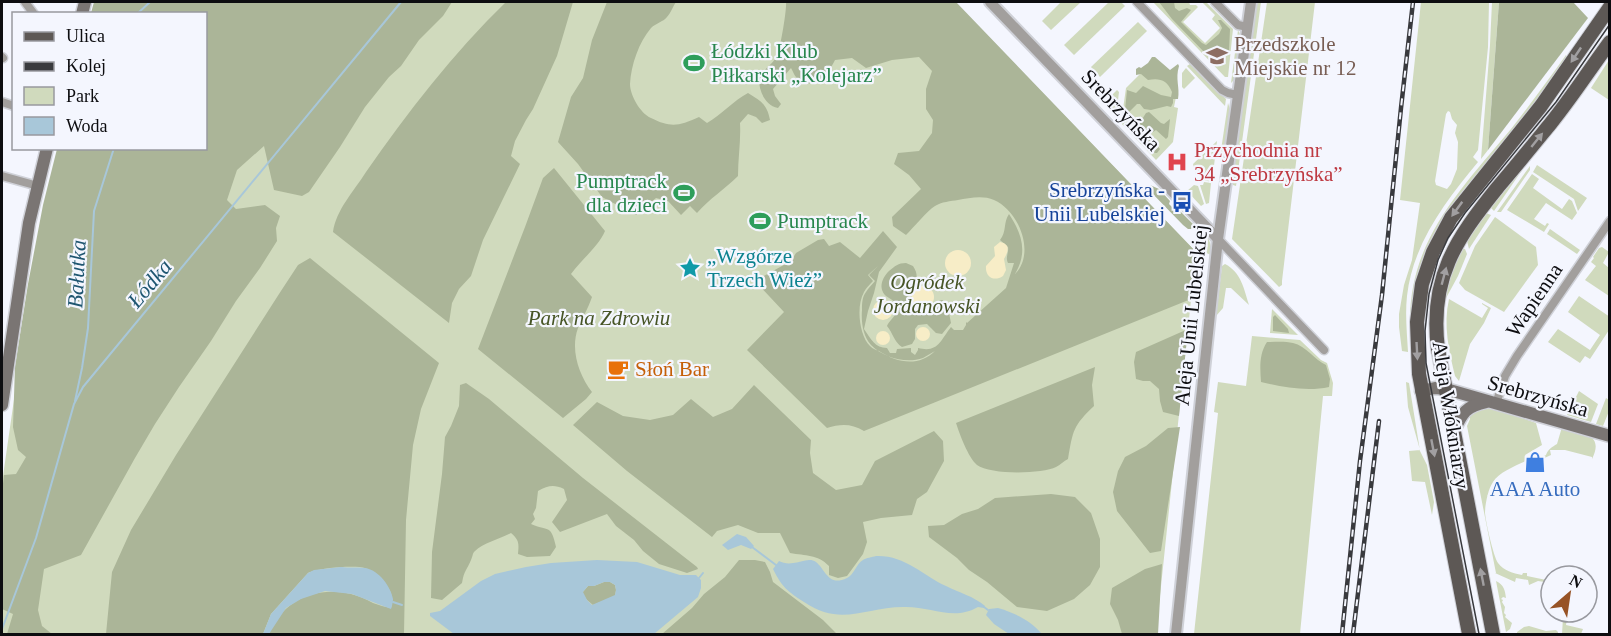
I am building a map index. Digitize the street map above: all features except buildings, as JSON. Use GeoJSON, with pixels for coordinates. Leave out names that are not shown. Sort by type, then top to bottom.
{"type":"FeatureCollection","features":[{"type":"Feature","properties":{"kind":"main road","name":"Aleja Włókniarzy"},"geometry":{"type":"LineString","coordinates":[[1469,634],[1421,391],[1417,351],[1418,311],[1425,272],[1441,234],[1463,201],[1541,106],[1610,7]]}},
{"type":"Feature","properties":{"kind":"main road","name":"Aleja Włókniarzy"},"geometry":{"type":"LineString","coordinates":[[1493,634],[1437,341],[1437,315],[1441,287],[1451,255],[1460,237],[1567,103],[1610,42]]}},
{"type":"Feature","properties":{"kind":"main road"},"geometry":{"type":"LineString","coordinates":[[2,405],[29,223],[47,150]]}},
{"type":"Feature","properties":{"kind":"main road","name":"Srebrzyńska"},"geometry":{"type":"LineString","coordinates":[[1421,391],[1435,388],[1446,389],[1608,433]]}},
{"type":"Feature","properties":{"kind":"main road"},"geometry":{"type":"LineString","coordinates":[[1454,431],[1466,410],[1477,404],[1492,403]]}},
{"type":"Feature","properties":{"kind":"street","name":"Srebrzyńska"},"geometry":{"type":"LineString","coordinates":[[990,2],[1324,350]]}},
{"type":"Feature","properties":{"kind":"street"},"geometry":{"type":"LineString","coordinates":[[1137,2],[1222,90],[1238,95]]}},
{"type":"Feature","properties":{"kind":"street"},"geometry":{"type":"LineString","coordinates":[[1215,2],[1238,25],[1248,27]]}},
{"type":"Feature","properties":{"kind":"street","name":"Aleja Unii Lubelskiej"},"geometry":{"type":"LineString","coordinates":[[1176,634],[1218,239],[1251,2]]}},
{"type":"Feature","properties":{"kind":"street"},"geometry":{"type":"LineString","coordinates":[[2,176],[38,186]]}},
{"type":"Feature","properties":{"kind":"street","name":"Wapienna"},"geometry":{"type":"LineString","coordinates":[[1492,403],[1517,356],[1610,221]]}},
{"type":"Feature","properties":{"kind":"green space"},"geometry":{"type":"Polygon","coordinates":[[[94,2],[452,2],[443,16],[419,40],[401,66],[365,107],[309,192],[302,196],[274,190],[264,146],[237,170],[227,200],[236,209],[265,205],[280,216],[276,228],[277,241],[155,424],[81,555],[44,569],[38,610],[42,626],[52,634],[7,634],[13,614],[2,609],[2,492],[4,475],[16,474],[26,457],[18,450],[13,427],[15,366],[43,205],[57,150],[207,150],[207,12],[91,12],[94,2]]]}},
{"type":"Feature","properties":{"kind":"green space","name":"Park na Zdrowiu"},"geometry":{"type":"Polygon","coordinates":[[[96,2],[955,2],[1196,252],[1156,634],[2,634],[2,483],[35,253],[203,150],[207,150],[207,12],[96,2]]]}},
{"type":"Feature","properties":{"kind":"green space"},"geometry":{"type":"Polygon","coordinates":[[[506,2],[573,2],[557,56],[533,109],[515,141],[511,156],[520,164],[483,240],[471,276],[459,289],[452,303],[449,323],[333,232],[346,201],[398,127],[449,62],[506,2]]]}},
{"type":"Feature","properties":{"kind":"green space"},"geometry":{"type":"Polygon","coordinates":[[[607,2],[676,2],[670,14],[653,26],[647,34],[634,62],[630,88],[636,103],[647,116],[670,124],[680,124],[699,117],[707,123],[748,93],[760,101],[767,110],[770,120],[762,123],[756,117],[748,114],[740,123],[738,176],[697,213],[690,206],[681,215],[668,201],[656,198],[636,215],[602,197],[578,164],[558,142],[571,97],[583,78],[592,40],[607,2]]]}},
{"type":"Feature","properties":{"kind":"green space"},"geometry":{"type":"Polygon","coordinates":[[[786,2],[956,2],[1198,254],[1191,299],[864,431],[846,425],[827,428],[747,350],[784,312],[755,281],[791,261],[796,253],[818,240],[824,239],[829,246],[840,242],[860,258],[883,231],[897,247],[879,272],[864,329],[874,342],[887,348],[890,353],[896,353],[897,349],[911,348],[911,352],[915,355],[918,348],[930,349],[938,345],[951,327],[954,330],[963,330],[966,322],[1006,288],[1014,263],[1008,263],[1008,247],[1000,240],[1009,214],[1022,243],[1021,258],[1015,274],[1021,265],[1024,255],[1024,244],[1022,233],[1011,213],[1003,205],[985,198],[967,198],[937,205],[906,235],[893,226],[892,217],[921,189],[909,175],[894,164],[898,153],[919,151],[932,133],[933,120],[926,109],[926,89],[932,71],[919,57],[892,60],[866,68],[852,58],[835,60],[824,76],[814,83],[808,83],[796,77],[791,68],[773,89],[781,104],[778,108],[766,100],[761,91],[759,76],[776,58],[783,30],[786,2]],[[878,266],[868,275],[873,281],[864,292],[859,312],[863,335],[871,347],[878,351],[871,345],[863,329],[862,303],[868,289],[875,281],[869,275],[878,266]],[[935,351],[916,360],[889,357],[908,362],[922,359],[935,351]]]}},
{"type":"Feature","properties":{"kind":"green space"},"geometry":{"type":"Polygon","coordinates":[[[1061,2],[1081,2],[1051,30],[1042,21],[1061,2]]]}},
{"type":"Feature","properties":{"kind":"green space"},"geometry":{"type":"Polygon","coordinates":[[[1109,2],[1121,2],[1125,6],[1074,55],[1064,45],[1109,2]]]}},
{"type":"Feature","properties":{"kind":"green space","name":"Przedszkole Miejskie nr 12"},"geometry":{"type":"Polygon","coordinates":[[[1153,2],[1189,2],[1190,5],[1196,5],[1198,7],[1183,22],[1205,43],[1220,28],[1212,19],[1215,15],[1202,2],[1206,2],[1233,29],[1228,77],[1225,77],[1153,2]]]}},
{"type":"Feature","properties":{"kind":"green space"},"geometry":{"type":"Polygon","coordinates":[[[1159,2],[1174,2],[1175,8],[1179,11],[1187,8],[1191,10],[1181,22],[1206,45],[1219,34],[1222,28],[1218,20],[1221,20],[1230,29],[1229,52],[1226,55],[1218,50],[1206,54],[1159,2]]]}},
{"type":"Feature","properties":{"kind":"green space"},"geometry":{"type":"Polygon","coordinates":[[[1256,2],[1261,2],[1236,186],[1233,185],[1232,173],[1256,2]]]}},
{"type":"Feature","properties":{"kind":"green space"},"geometry":{"type":"Polygon","coordinates":[[[1267,2],[1315,2],[1282,285],[1279,287],[1232,239],[1267,2]]]}},
{"type":"Feature","properties":{"kind":"green space"},"geometry":{"type":"Polygon","coordinates":[[[1421,2],[1489,2],[1488,47],[1478,150],[1473,157],[1478,162],[1443,208],[1416,258],[1407,296],[1408,352],[1402,351],[1399,314],[1404,285],[1412,260],[1420,203],[1400,200],[1421,2]],[[1450,112],[1446,114],[1435,181],[1436,185],[1447,189],[1457,169],[1458,142],[1455,133],[1457,125],[1450,112]]]}},
{"type":"Feature","properties":{"kind":"green space"},"geometry":{"type":"Polygon","coordinates":[[[1492,2],[1499,2],[1488,150],[1481,159],[1490,45],[1492,2]]]}},
{"type":"Feature","properties":{"kind":"green space"},"geometry":{"type":"Polygon","coordinates":[[[1499,2],[1573,2],[1588,18],[1488,150],[1499,2]]]}},
{"type":"Feature","properties":{"kind":"green space"},"geometry":{"type":"Polygon","coordinates":[[[1138,22],[1147,31],[1100,77],[1091,67],[1138,22]]]}},
{"type":"Feature","properties":{"kind":"green space"},"geometry":{"type":"Polygon","coordinates":[[[1238,30],[1241,37],[1235,79],[1231,83],[1238,30]]]}},
{"type":"Feature","properties":{"kind":"green space"},"geometry":{"type":"Polygon","coordinates":[[[1566,55],[1535,103],[1443,218],[1422,264],[1410,320],[1412,291],[1419,264],[1442,216],[1566,55]]]}},
{"type":"Feature","properties":{"kind":"green space"},"geometry":{"type":"Polygon","coordinates":[[[1152,57],[1170,70],[1178,64],[1178,99],[1173,99],[1171,107],[1151,110],[1144,109],[1137,104],[1127,114],[1129,118],[1124,120],[1127,90],[1136,93],[1143,86],[1171,97],[1172,92],[1165,82],[1156,79],[1148,80],[1141,74],[1136,75],[1136,69],[1148,63],[1152,57]]]}},
{"type":"Feature","properties":{"kind":"green space"},"geometry":{"type":"Polygon","coordinates":[[[1155,59],[1177,92],[1174,107],[1178,108],[1173,142],[1156,160],[1121,123],[1126,88],[1155,59]]]}},
{"type":"Feature","properties":{"kind":"green space"},"geometry":{"type":"Polygon","coordinates":[[[1609,60],[1609,100],[1591,88],[1609,60]]]}},
{"type":"Feature","properties":{"kind":"green space"},"geometry":{"type":"Polygon","coordinates":[[[1190,64],[1226,99],[1225,106],[1187,66],[1190,64]]]}},
{"type":"Feature","properties":{"kind":"green space"},"geometry":{"type":"Polygon","coordinates":[[[1186,68],[1195,78],[1184,89],[1182,73],[1186,68]]]}},
{"type":"Feature","properties":{"kind":"green space"},"geometry":{"type":"Polygon","coordinates":[[[1117,90],[1119,92],[1116,117],[1104,103],[1117,90]]]}},
{"type":"Feature","properties":{"kind":"green space"},"geometry":{"type":"Polygon","coordinates":[[[1228,103],[1230,123],[1222,158],[1220,157],[1228,103]]]}},
{"type":"Feature","properties":{"kind":"green space"},"geometry":{"type":"Polygon","coordinates":[[[1149,112],[1164,124],[1170,119],[1166,139],[1156,130],[1150,134],[1149,137],[1160,149],[1157,153],[1152,153],[1134,132],[1149,112]]]}},
{"type":"Feature","properties":{"kind":"green space"},"geometry":{"type":"Polygon","coordinates":[[[1217,141],[1212,182],[1203,180],[1201,174],[1196,175],[1193,164],[1217,141]]]}},
{"type":"Feature","properties":{"kind":"green space"},"geometry":{"type":"Polygon","coordinates":[[[1527,163],[1494,211],[1490,207],[1496,196],[1527,163]]]}},
{"type":"Feature","properties":{"kind":"green space"},"geometry":{"type":"Polygon","coordinates":[[[1537,165],[1587,198],[1578,211],[1574,199],[1533,172],[1537,165]]]}},
{"type":"Feature","properties":{"kind":"green space"},"geometry":{"type":"Polygon","coordinates":[[[1530,166],[1530,170],[1501,212],[1497,212],[1530,166]]]}},
{"type":"Feature","properties":{"kind":"green space"},"geometry":{"type":"Polygon","coordinates":[[[554,168],[605,231],[571,274],[592,297],[578,328],[575,353],[583,378],[592,392],[563,418],[478,349],[543,178],[554,168]]]}},
{"type":"Feature","properties":{"kind":"green space"},"geometry":{"type":"Polygon","coordinates":[[[1532,174],[1539,179],[1533,188],[1562,209],[1569,199],[1572,201],[1577,213],[1572,220],[1546,203],[1534,219],[1545,226],[1549,224],[1544,232],[1507,210],[1532,174]]]}},
{"type":"Feature","properties":{"kind":"green space"},"geometry":{"type":"Polygon","coordinates":[[[1204,182],[1211,183],[1209,203],[1206,204],[1200,185],[1204,182]]]}},
{"type":"Feature","properties":{"kind":"green space"},"geometry":{"type":"Polygon","coordinates":[[[1150,185],[1159,189],[1170,201],[1169,204],[1194,225],[1191,229],[1183,225],[1149,190],[1150,185]]]}},
{"type":"Feature","properties":{"kind":"green space"},"geometry":{"type":"Polygon","coordinates":[[[1194,185],[1198,186],[1204,204],[1201,206],[1187,191],[1194,185]]]}},
{"type":"Feature","properties":{"kind":"green space"},"geometry":{"type":"Polygon","coordinates":[[[1486,213],[1491,215],[1469,249],[1467,241],[1486,213]]]}},
{"type":"Feature","properties":{"kind":"green space"},"geometry":{"type":"Polygon","coordinates":[[[1495,217],[1536,247],[1538,265],[1504,312],[1465,290],[1459,283],[1475,246],[1495,217]]]}},
{"type":"Feature","properties":{"kind":"green space"},"geometry":{"type":"Polygon","coordinates":[[[1199,226],[1209,239],[1211,255],[1204,252],[1197,242],[1199,226]]]}},
{"type":"Feature","properties":{"kind":"green space"},"geometry":{"type":"Polygon","coordinates":[[[1550,229],[1580,250],[1577,254],[1547,234],[1550,229]]]}},
{"type":"Feature","properties":{"kind":"green space"},"geometry":{"type":"Polygon","coordinates":[[[1602,247],[1609,252],[1603,263],[1609,268],[1609,296],[1585,280],[1596,266],[1591,262],[1593,257],[1602,247]]]}},
{"type":"Feature","properties":{"kind":"green space"},"geometry":{"type":"Polygon","coordinates":[[[1462,248],[1465,249],[1467,254],[1443,305],[1445,288],[1455,258],[1462,248]]]}},
{"type":"Feature","properties":{"kind":"green space"},"geometry":{"type":"Polygon","coordinates":[[[310,258],[439,363],[421,409],[413,445],[406,520],[404,634],[269,634],[283,612],[302,598],[313,594],[338,592],[351,594],[391,608],[392,597],[385,584],[366,568],[353,567],[327,568],[308,573],[271,614],[263,634],[106,634],[112,572],[131,530],[176,455],[298,265],[310,258]]]}},
{"type":"Feature","properties":{"kind":"green space"},"geometry":{"type":"Polygon","coordinates":[[[906,263],[913,266],[917,277],[909,294],[910,306],[926,312],[942,300],[947,303],[951,323],[942,334],[936,333],[927,324],[918,325],[912,344],[902,347],[887,326],[897,309],[893,301],[884,293],[882,286],[884,277],[889,271],[899,264],[906,263]]]}},
{"type":"Feature","properties":{"kind":"green space"},"geometry":{"type":"Polygon","coordinates":[[[1225,264],[1238,276],[1249,305],[1231,288],[1226,288],[1223,308],[1216,316],[1222,266],[1225,264]]]}},
{"type":"Feature","properties":{"kind":"green space"},"geometry":{"type":"Polygon","coordinates":[[[1579,296],[1610,317],[1609,330],[1590,359],[1585,356],[1580,363],[1548,342],[1558,329],[1590,350],[1600,335],[1568,312],[1579,296]]]}},
{"type":"Feature","properties":{"kind":"green space"},"geometry":{"type":"Polygon","coordinates":[[[1449,299],[1482,318],[1488,308],[1482,303],[1491,308],[1470,344],[1459,381],[1455,376],[1448,338],[1449,299]]]}},
{"type":"Feature","properties":{"kind":"green space"},"geometry":{"type":"Polygon","coordinates":[[[1272,309],[1298,335],[1270,333],[1272,309]]]}},
{"type":"Feature","properties":{"kind":"green space"},"geometry":{"type":"Polygon","coordinates":[[[1275,315],[1288,329],[1289,333],[1273,331],[1275,315]]]}},
{"type":"Feature","properties":{"kind":"green space"},"geometry":{"type":"Polygon","coordinates":[[[1188,329],[1179,416],[1163,412],[1159,389],[1150,381],[1136,379],[1134,362],[1136,352],[1188,329]]]}},
{"type":"Feature","properties":{"kind":"green space"},"geometry":{"type":"Polygon","coordinates":[[[1252,336],[1300,340],[1327,363],[1333,383],[1332,396],[1323,396],[1300,634],[1194,634],[1218,413],[1214,412],[1218,382],[1246,386],[1252,336]]]}},
{"type":"Feature","properties":{"kind":"green space"},"geometry":{"type":"Polygon","coordinates":[[[1267,342],[1293,343],[1306,350],[1326,365],[1330,379],[1329,387],[1303,389],[1261,382],[1261,356],[1267,342]]]}},
{"type":"Feature","properties":{"kind":"green space"},"geometry":{"type":"Polygon","coordinates":[[[1095,367],[1092,385],[1094,406],[1075,429],[1068,459],[1056,467],[1040,471],[1004,472],[977,465],[970,457],[956,423],[1095,367]]]}},
{"type":"Feature","properties":{"kind":"green space"},"geometry":{"type":"Polygon","coordinates":[[[1406,382],[1409,383],[1420,449],[1408,407],[1406,382]]]}},
{"type":"Feature","properties":{"kind":"green space"},"geometry":{"type":"Polygon","coordinates":[[[466,383],[489,399],[583,478],[698,569],[687,573],[659,564],[616,526],[607,514],[560,532],[552,522],[567,500],[564,489],[551,486],[538,491],[533,514],[535,519],[531,524],[548,529],[552,534],[556,547],[550,556],[527,557],[518,554],[518,542],[511,533],[478,548],[473,553],[462,583],[442,600],[431,598],[432,552],[445,437],[459,406],[460,385],[466,383]]]}},
{"type":"Feature","properties":{"kind":"green space"},"geometry":{"type":"Polygon","coordinates":[[[754,385],[811,440],[813,473],[836,490],[862,485],[875,461],[934,431],[943,441],[944,461],[927,492],[917,499],[912,515],[863,522],[867,542],[863,554],[847,576],[838,578],[829,575],[829,566],[820,559],[790,553],[780,533],[758,533],[738,525],[717,531],[712,537],[627,471],[573,425],[597,402],[623,416],[650,420],[673,415],[691,399],[713,417],[732,409],[754,385]]]}},
{"type":"Feature","properties":{"kind":"green space"},"geometry":{"type":"Polygon","coordinates":[[[1579,391],[1598,404],[1591,422],[1567,415],[1579,391]]]}},
{"type":"Feature","properties":{"kind":"green space"},"geometry":{"type":"Polygon","coordinates":[[[1606,398],[1609,400],[1609,411],[1603,426],[1596,424],[1606,398]]]}},
{"type":"Feature","properties":{"kind":"green space"},"geometry":{"type":"Polygon","coordinates":[[[1484,406],[1510,412],[1510,414],[1536,423],[1542,445],[1525,455],[1527,460],[1538,455],[1542,457],[1546,455],[1549,450],[1557,444],[1562,427],[1589,436],[1595,444],[1592,459],[1592,457],[1565,450],[1550,450],[1551,455],[1540,460],[1537,456],[1507,470],[1491,485],[1485,513],[1496,559],[1503,568],[1509,571],[1522,575],[1527,573],[1527,576],[1539,578],[1539,581],[1529,585],[1528,580],[1516,578],[1515,582],[1495,573],[1467,426],[1470,413],[1484,406]]]}},
{"type":"Feature","properties":{"kind":"green space"},"geometry":{"type":"Polygon","coordinates":[[[1180,427],[1161,551],[1150,553],[1117,511],[1113,492],[1118,471],[1125,457],[1146,446],[1168,428],[1180,427]]]}},
{"type":"Feature","properties":{"kind":"green space"},"geometry":{"type":"Polygon","coordinates":[[[1420,450],[1427,465],[1434,502],[1432,515],[1425,482],[1412,481],[1409,451],[1420,450]]]}},
{"type":"Feature","properties":{"kind":"green space"},"geometry":{"type":"Polygon","coordinates":[[[1051,494],[1075,497],[1091,513],[1100,539],[1100,567],[1090,585],[1074,599],[1047,611],[1017,607],[929,537],[928,526],[944,525],[995,498],[1051,494]]]}},
{"type":"Feature","properties":{"kind":"green space"},"geometry":{"type":"Polygon","coordinates":[[[739,560],[765,562],[773,582],[823,620],[837,634],[662,634],[725,577],[739,560]]]}},
{"type":"Feature","properties":{"kind":"green space"},"geometry":{"type":"Polygon","coordinates":[[[1162,564],[1158,634],[1122,634],[1110,604],[1112,588],[1145,569],[1162,564]]]}},
{"type":"Feature","properties":{"kind":"green space"},"geometry":{"type":"Polygon","coordinates":[[[1496,581],[1505,590],[1506,598],[1501,599],[1505,607],[1505,617],[1512,623],[1506,632],[1496,581]]]}},
{"type":"Feature","properties":{"kind":"green space"},"geometry":{"type":"Polygon","coordinates":[[[604,582],[615,585],[615,596],[593,605],[582,593],[588,586],[604,582]]]}},
{"type":"Feature","properties":{"kind":"green space"},"geometry":{"type":"Polygon","coordinates":[[[1563,624],[1583,629],[1581,634],[1562,634],[1563,624]]]}},
{"type":"Feature","properties":{"kind":"green space"},"geometry":{"type":"Polygon","coordinates":[[[1529,626],[1546,631],[1556,630],[1558,634],[1517,634],[1524,627],[1529,626]]]}},
{"type":"Feature","properties":{"kind":"sand"},"geometry":{"type":"Polygon","coordinates":[[[1000,242],[1007,246],[1004,259],[1006,270],[1000,278],[993,278],[987,273],[986,266],[995,256],[994,247],[1000,242]]]}},
{"type":"Feature","properties":{"kind":"sand"},"geometry":{"type":"Polygon","coordinates":[[[958,250],[967,254],[971,263],[967,272],[958,276],[949,272],[945,263],[949,254],[958,250]]]}},
{"type":"Feature","properties":{"kind":"sand"},"geometry":{"type":"Polygon","coordinates":[[[919,286],[927,286],[934,293],[934,301],[927,308],[919,308],[912,301],[912,293],[919,286]]]}},
{"type":"Feature","properties":{"kind":"sand"},"geometry":{"type":"Polygon","coordinates":[[[883,300],[890,303],[893,310],[890,317],[883,320],[876,317],[873,310],[876,303],[883,300]]]}},
{"type":"Feature","properties":{"kind":"sand"},"geometry":{"type":"Polygon","coordinates":[[[923,327],[928,329],[930,334],[928,339],[923,341],[918,339],[916,334],[918,329],[923,327]]]}},
{"type":"Feature","properties":{"kind":"sand"},"geometry":{"type":"Polygon","coordinates":[[[880,331],[886,331],[890,338],[886,345],[880,345],[876,341],[876,335],[880,331]]]}},
{"type":"Feature","properties":{"kind":"water"},"geometry":{"type":"Polygon","coordinates":[[[737,534],[746,537],[754,546],[751,549],[741,545],[728,550],[722,545],[737,534]]]}},
{"type":"Feature","properties":{"kind":"water"},"geometry":{"type":"Polygon","coordinates":[[[876,556],[905,562],[937,582],[985,606],[960,613],[906,607],[854,614],[830,614],[818,610],[793,595],[782,584],[773,569],[779,561],[789,563],[810,560],[816,562],[831,579],[841,580],[849,577],[863,560],[876,556]]]}},
{"type":"Feature","properties":{"kind":"water"},"geometry":{"type":"Polygon","coordinates":[[[597,560],[637,562],[680,575],[696,575],[701,580],[701,588],[698,597],[654,634],[454,634],[430,616],[430,613],[440,611],[481,581],[495,574],[551,563],[597,560]],[[610,582],[588,586],[583,592],[592,605],[615,595],[615,585],[610,582]]]}},
{"type":"Feature","properties":{"kind":"water"},"geometry":{"type":"Polygon","coordinates":[[[341,567],[365,568],[375,572],[387,584],[392,594],[391,609],[352,594],[325,591],[301,599],[286,608],[269,634],[263,634],[271,614],[308,573],[314,570],[341,567]]]}},
{"type":"Feature","properties":{"kind":"water"},"geometry":{"type":"Polygon","coordinates":[[[998,608],[1022,618],[1042,634],[1009,634],[994,624],[986,615],[989,609],[998,608]]]}},
{"type":"Feature","properties":{"kind":"waterway","name":"Bałutka"},"geometry":{"type":"LineString","coordinates":[[139,12],[150,2]]}},
{"type":"Feature","properties":{"kind":"waterway","name":"Łódka"},"geometry":{"type":"LineString","coordinates":[[2,629],[36,538],[74,404],[83,387],[401,2]]}},
{"type":"Feature","properties":{"kind":"waterway","name":"Bałutka"},"geometry":{"type":"LineString","coordinates":[[75,401],[88,328],[94,211],[113,150]]}},
{"type":"Feature","properties":{"kind":"waterway"},"geometry":{"type":"LineString","coordinates":[[752,547],[776,565]]}},
{"type":"Feature","properties":{"kind":"waterway"},"geometry":{"type":"LineString","coordinates":[[699,578],[703,573]]}},
{"type":"Feature","properties":{"kind":"waterway"},"geometry":{"type":"LineString","coordinates":[[393,602],[402,605]]}},
{"type":"Feature","properties":{"kind":"waterway"},"geometry":{"type":"LineString","coordinates":[[984,607],[988,610]]}},
{"type":"Feature","properties":{"kind":"tram line"},"geometry":{"type":"LineString","coordinates":[[1479,634],[1426,363],[1425,331],[1429,294],[1438,260],[1448,238],[1465,213],[1556,102],[1610,24]]}},
{"type":"Feature","properties":{"kind":"railway"},"geometry":{"type":"LineString","coordinates":[[1342,634],[1360,461],[1382,295],[1413,2]]}},
{"type":"Feature","properties":{"kind":"railway"},"geometry":{"type":"LineString","coordinates":[[1353,634],[1379,421]]}},
{"type":"Feature","properties":{"kind":"place","name":"Przedszkole Miejskie nr 12"},"geometry":{"type":"Point","coordinates":[1217,56]}},
{"type":"Feature","properties":{"kind":"place","name":"Łódzki Klub Piłkarski „Kolejarz”"},"geometry":{"type":"Point","coordinates":[694,63]}},
{"type":"Feature","properties":{"kind":"place","name":"Przychodnia nr 34 „Srebrzyńska”"},"geometry":{"type":"Point","coordinates":[1177,162]}},
{"type":"Feature","properties":{"kind":"place","name":"Pumptrack dla dzieci"},"geometry":{"type":"Point","coordinates":[684,193]}},
{"type":"Feature","properties":{"kind":"place","name":"Srebrzyńska - Unii Lubelskiej"},"geometry":{"type":"Point","coordinates":[1182,202]}},
{"type":"Feature","properties":{"kind":"place","name":"Pumptrack"},"geometry":{"type":"Point","coordinates":[760,221]}},
{"type":"Feature","properties":{"kind":"place","name":"„Wzgórze Trzech Wież”"},"geometry":{"type":"Point","coordinates":[690,268]}},
{"type":"Feature","properties":{"kind":"place","name":"Słoń Bar"},"geometry":{"type":"Point","coordinates":[618,369]}},
{"type":"Feature","properties":{"kind":"place","name":"AAA Auto"},"geometry":{"type":"Point","coordinates":[1535,462]}},
{"type":"Feature","properties":{"kind":"park label","name":"Ogródek Jordanowski"},"geometry":{"type":"Point","coordinates":[927,294]}}]}
